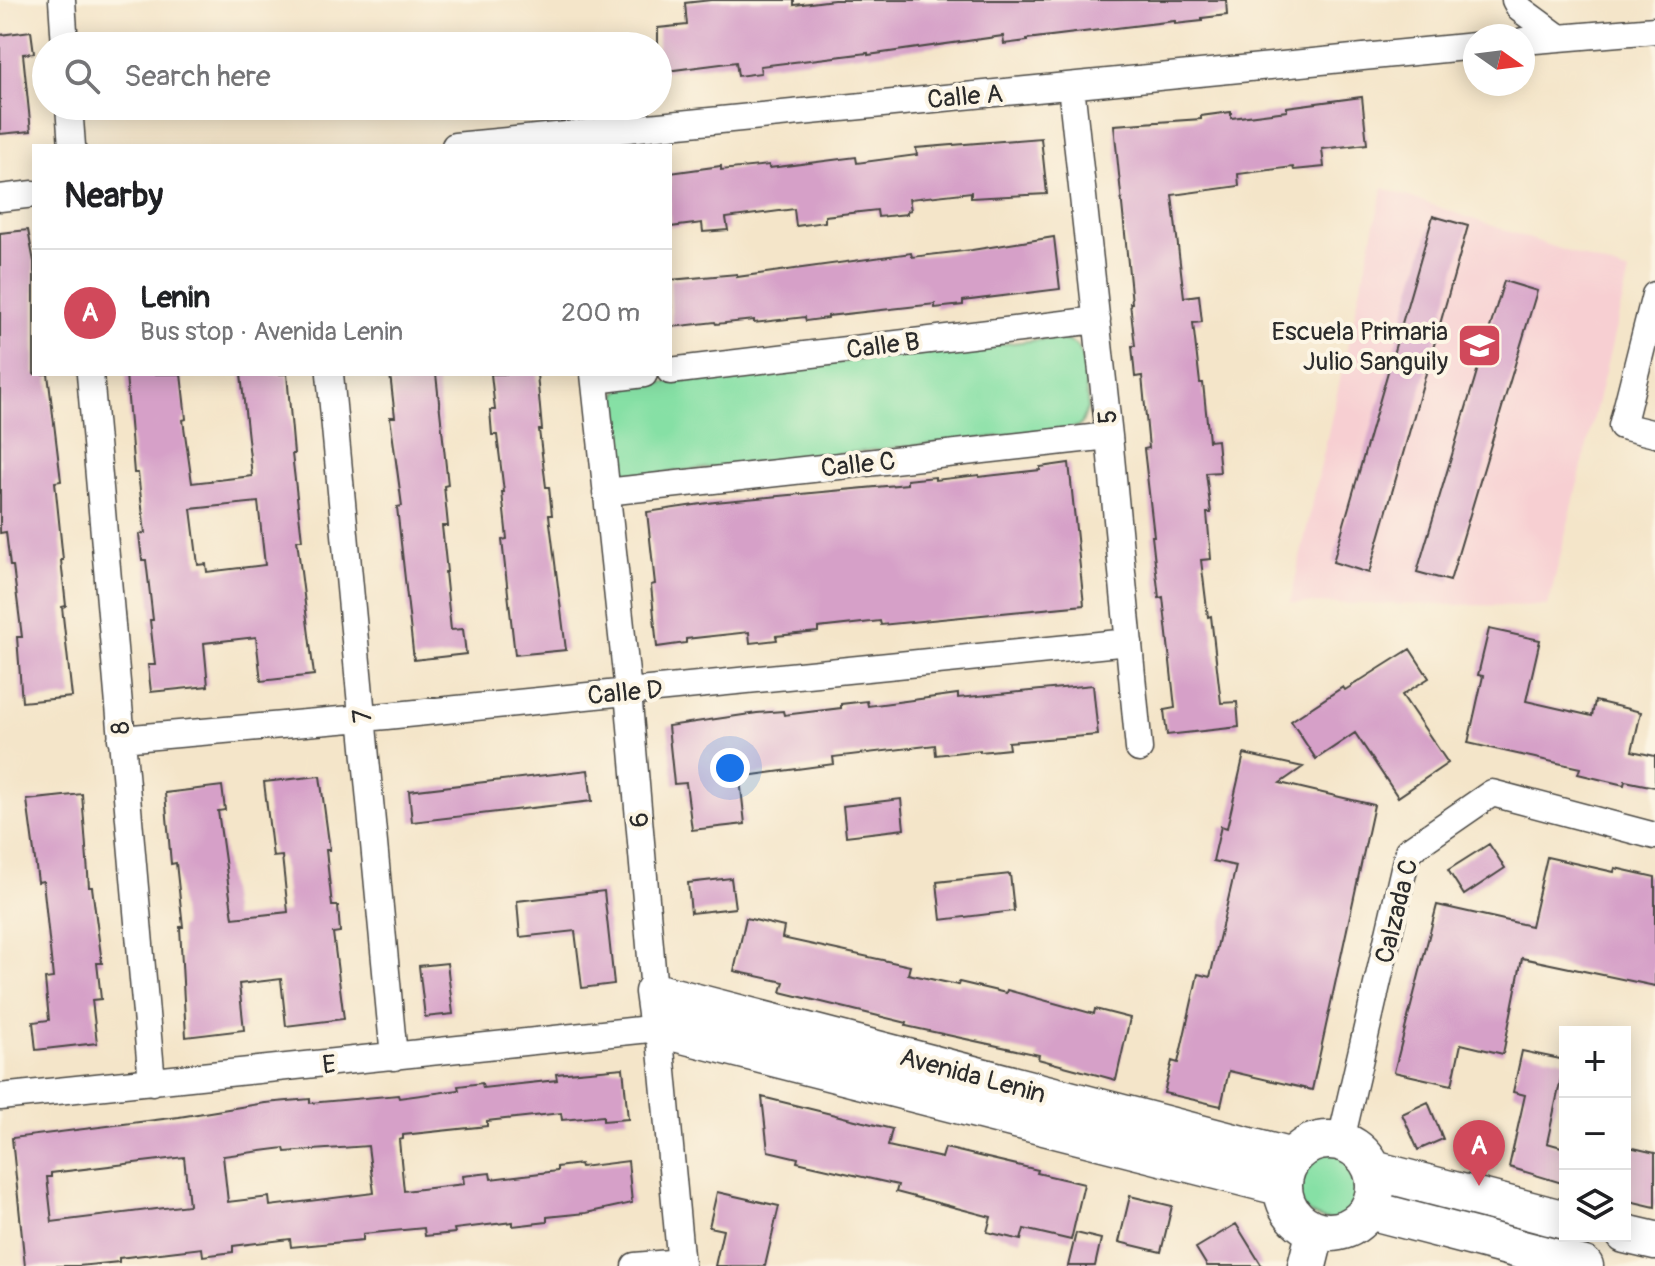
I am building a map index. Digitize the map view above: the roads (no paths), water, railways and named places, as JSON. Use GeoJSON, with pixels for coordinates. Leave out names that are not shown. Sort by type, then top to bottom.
{"type":"FeatureCollection","features":[{"type":"Feature","properties":{"kind":"street"},"geometry":{"type":"LineString","coordinates":[[62,0],[64,32]]}},
{"type":"Feature","properties":{"kind":"street"},"geometry":{"type":"LineString","coordinates":[[1515,0],[1520,9],[1558,37]]}},
{"type":"Feature","properties":{"kind":"street"},"geometry":{"type":"LineString","coordinates":[[1535,40],[1655,30]]}},
{"type":"Feature","properties":{"kind":"street","name":"Calle A"},"geometry":{"type":"LineString","coordinates":[[493,144],[568,140],[1463,47]]}},
{"type":"Feature","properties":{"kind":"street","name":"5"},"geometry":{"type":"LineString","coordinates":[[1071,86],[1139,749]]}},
{"type":"Feature","properties":{"kind":"street"},"geometry":{"type":"LineString","coordinates":[[70,120],[72,144]]}},
{"type":"Feature","properties":{"kind":"street"},"geometry":{"type":"LineString","coordinates":[[0,198],[32,194]]}},
{"type":"Feature","properties":{"kind":"street"},"geometry":{"type":"LineString","coordinates":[[1655,295],[1622,426],[1655,434]]}},
{"type":"Feature","properties":{"kind":"street","name":"Calle B"},"geometry":{"type":"LineString","coordinates":[[672,371],[1097,320]]}},
{"type":"Feature","properties":{"kind":"street","name":"8"},"geometry":{"type":"LineString","coordinates":[[90,376],[152,1082]]}},
{"type":"Feature","properties":{"kind":"street","name":"7"},"geometry":{"type":"LineString","coordinates":[[330,376],[394,1057]]}},
{"type":"Feature","properties":{"kind":"street","name":"6"},"geometry":{"type":"LineString","coordinates":[[594,377],[628,692],[681,1264]]}},
{"type":"Feature","properties":{"kind":"street","name":"Calle C"},"geometry":{"type":"LineString","coordinates":[[606,492],[1109,436]]}},
{"type":"Feature","properties":{"kind":"street","name":"Calle D"},"geometry":{"type":"LineString","coordinates":[[121,739],[1129,642]]}},
{"type":"Feature","properties":{"kind":"street","name":"Calzada C"},"geometry":{"type":"LineString","coordinates":[[1341,1140],[1408,851],[1492,793],[1655,836]]}},
{"type":"Feature","properties":{"kind":"street","name":"E"},"geometry":{"type":"LineString","coordinates":[[0,1097],[394,1057],[656,1010]]}},
{"type":"Feature","properties":{"kind":"street","name":"Avenida Lenin"},"geometry":{"type":"LineString","coordinates":[[656,1010],[1287,1172]]}},
{"type":"Feature","properties":{"kind":"street"},"geometry":{"type":"LineString","coordinates":[[1327,1139],[1341,1140],[1366,1157],[1373,1170],[1376,1184],[1369,1210],[1359,1221],[1346,1229],[1331,1232],[1311,1248],[1302,1224],[1285,1201],[1287,1172],[1302,1148],[1327,1139]]}},
{"type":"Feature","properties":{"kind":"street"},"geometry":{"type":"LineString","coordinates":[[1373,1170],[1559,1218]]}},
{"type":"Feature","properties":{"kind":"street"},"geometry":{"type":"LineString","coordinates":[[1369,1210],[1584,1266]]}},
{"type":"Feature","properties":{"kind":"street"},"geometry":{"type":"LineString","coordinates":[[1631,1235],[1655,1241]]}},
{"type":"Feature","properties":{"kind":"street"},"geometry":{"type":"LineString","coordinates":[[635,1266],[681,1264]]}},
{"type":"Feature","properties":{"kind":"place","name":"Escuela Primaria Julio Sanguily"},"geometry":{"type":"Point","coordinates":[1479,346]}},
{"type":"Feature","properties":{"kind":"place","name":"Lenin"},"geometry":{"type":"Point","coordinates":[1479,1186]}}]}
